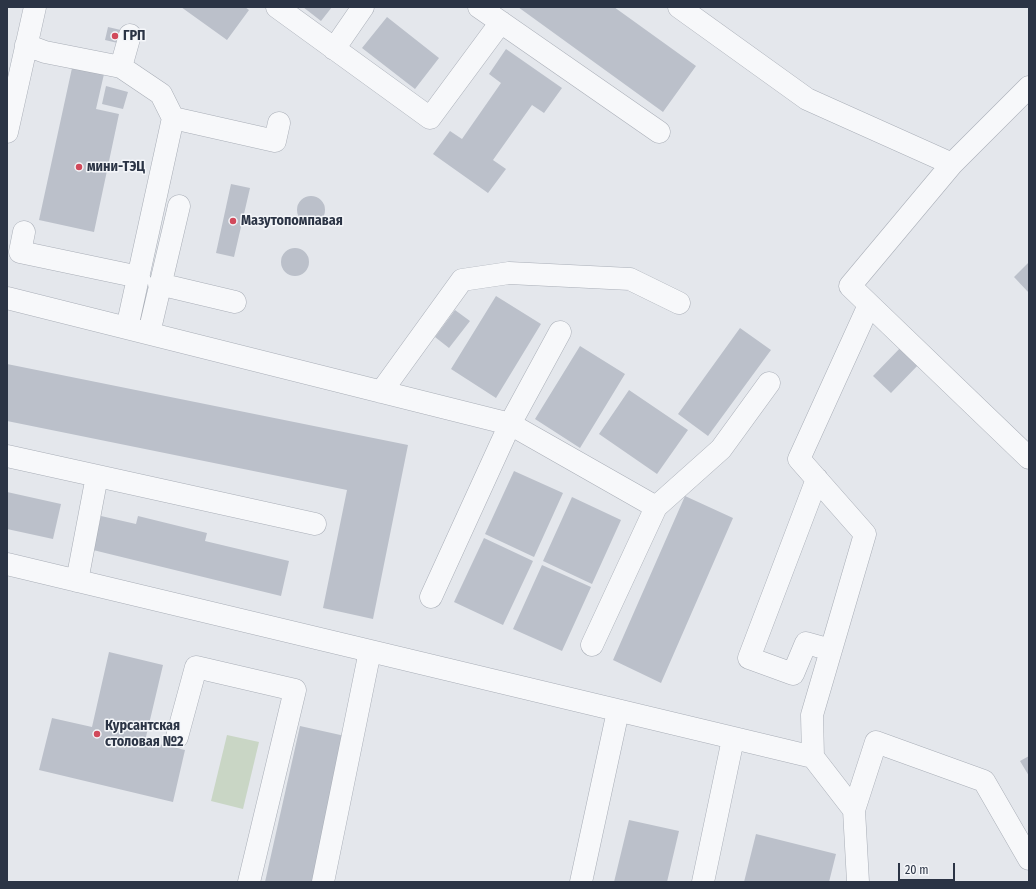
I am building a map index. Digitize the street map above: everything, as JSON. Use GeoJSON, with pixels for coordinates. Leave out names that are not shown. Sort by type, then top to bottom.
{"type":"FeatureCollection","features":[{"type":"Feature","properties":{"kind":"street"},"geometry":{"type":"LineString","coordinates":[[7,132],[12,86],[26,45],[34,7]]}},
{"type":"Feature","properties":{"kind":"street"},"geometry":{"type":"LineString","coordinates":[[276,7],[430,118],[501,22]]}},
{"type":"Feature","properties":{"kind":"street"},"geometry":{"type":"LineString","coordinates":[[334,49],[364,7]]}},
{"type":"Feature","properties":{"kind":"street"},"geometry":{"type":"LineString","coordinates":[[479,7],[659,132]]}},
{"type":"Feature","properties":{"kind":"street"},"geometry":{"type":"LineString","coordinates":[[679,7],[807,99],[952,164]]}},
{"type":"Feature","properties":{"kind":"street"},"geometry":{"type":"LineString","coordinates":[[121,67],[130,35]]}},
{"type":"Feature","properties":{"kind":"street"},"geometry":{"type":"LineString","coordinates":[[26,45],[45,52],[121,67],[161,94],[173,118],[127,328]]}},
{"type":"Feature","properties":{"kind":"street"},"geometry":{"type":"LineString","coordinates":[[1029,88],[952,164],[850,286],[1029,458]]}},
{"type":"Feature","properties":{"kind":"street"},"geometry":{"type":"LineString","coordinates":[[173,118],[275,141],[279,123]]}},
{"type":"Feature","properties":{"kind":"street"},"geometry":{"type":"LineString","coordinates":[[149,333],[158,300],[159,284],[179,206]]}},
{"type":"Feature","properties":{"kind":"street"},"geometry":{"type":"LineString","coordinates":[[24,232],[20,252],[139,277]]}},
{"type":"Feature","properties":{"kind":"street"},"geometry":{"type":"LineString","coordinates":[[382,392],[462,280],[509,273],[630,279],[679,303]]}},
{"type":"Feature","properties":{"kind":"street"},"geometry":{"type":"LineString","coordinates":[[159,284],[235,302]]}},
{"type":"Feature","properties":{"kind":"street"},"geometry":{"type":"LineString","coordinates":[[7,298],[510,424],[656,507]]}},
{"type":"Feature","properties":{"kind":"street"},"geometry":{"type":"LineString","coordinates":[[854,810],[813,758],[812,715],[865,534],[799,459],[869,305]]}},
{"type":"Feature","properties":{"kind":"street"},"geometry":{"type":"LineString","coordinates":[[431,597],[510,424],[560,332]]}},
{"type":"Feature","properties":{"kind":"street"},"geometry":{"type":"LineString","coordinates":[[592,645],[656,507],[721,449],[769,383]]}},
{"type":"Feature","properties":{"kind":"street"},"geometry":{"type":"LineString","coordinates":[[7,456],[315,524]]}},
{"type":"Feature","properties":{"kind":"street"},"geometry":{"type":"LineString","coordinates":[[77,581],[97,476]]}},
{"type":"Feature","properties":{"kind":"street"},"geometry":{"type":"LineString","coordinates":[[817,479],[748,658],[793,674],[806,643],[831,650]]}},
{"type":"Feature","properties":{"kind":"street"},"geometry":{"type":"LineString","coordinates":[[7,564],[813,758]]}},
{"type":"Feature","properties":{"kind":"street"},"geometry":{"type":"LineString","coordinates":[[323,882],[370,651]]}},
{"type":"Feature","properties":{"kind":"street"},"geometry":{"type":"LineString","coordinates":[[177,737],[196,667],[295,690],[249,882]]}},
{"type":"Feature","properties":{"kind":"street"},"geometry":{"type":"LineString","coordinates":[[581,882],[618,711]]}},
{"type":"Feature","properties":{"kind":"street"},"geometry":{"type":"LineString","coordinates":[[703,882],[733,739]]}},
{"type":"Feature","properties":{"kind":"street"},"geometry":{"type":"LineString","coordinates":[[858,882],[854,810],[876,742],[984,781],[1029,859]]}},
{"type":"Feature","properties":{"kind":"green space"},"geometry":{"type":"Polygon","coordinates":[[[227,735],[259,742],[243,809],[211,801],[227,735]]]}},
{"type":"Feature","properties":{"kind":"building"},"geometry":{"type":"Polygon","coordinates":[[[181,7],[245,7],[249,10],[227,40],[181,7]]]}},
{"type":"Feature","properties":{"kind":"building"},"geometry":{"type":"Polygon","coordinates":[[[303,7],[332,7],[321,21],[303,7]]]}},
{"type":"Feature","properties":{"kind":"building"},"geometry":{"type":"Polygon","coordinates":[[[518,7],[614,7],[696,66],[663,112],[518,7]]]}},
{"type":"Feature","properties":{"kind":"building"},"geometry":{"type":"Polygon","coordinates":[[[387,17],[439,58],[415,89],[362,48],[387,17]]]}},
{"type":"Feature","properties":{"kind":"building","name":"ГРП"},"geometry":{"type":"Polygon","coordinates":[[[108,27],[125,31],[122,44],[105,40],[108,27]]]}},
{"type":"Feature","properties":{"kind":"building"},"geometry":{"type":"Polygon","coordinates":[[[506,49],[562,88],[544,113],[532,105],[493,160],[506,169],[488,193],[433,154],[450,131],[462,139],[501,83],[489,74],[506,49]]]}},
{"type":"Feature","properties":{"kind":"building","name":"мини-ТЭЦ"},"geometry":{"type":"Polygon","coordinates":[[[72,68],[104,74],[96,109],[119,114],[94,232],[39,220],[72,68]]]}},
{"type":"Feature","properties":{"kind":"building"},"geometry":{"type":"Polygon","coordinates":[[[106,86],[128,92],[123,109],[102,104],[106,86]]]}},
{"type":"Feature","properties":{"kind":"building","name":"Мазутопомпавая"},"geometry":{"type":"Polygon","coordinates":[[[231,184],[250,188],[234,257],[216,253],[231,184]]]}},
{"type":"Feature","properties":{"kind":"building"},"geometry":{"type":"Polygon","coordinates":[[[311,196],[321,200],[325,210],[321,220],[311,224],[301,220],[297,210],[301,200],[311,196]]]}},
{"type":"Feature","properties":{"kind":"building"},"geometry":{"type":"Polygon","coordinates":[[[295,248],[305,252],[309,262],[305,272],[295,276],[285,272],[281,262],[285,252],[295,248]]]}},
{"type":"Feature","properties":{"kind":"building"},"geometry":{"type":"Polygon","coordinates":[[[1029,262],[1029,293],[1014,277],[1029,262]]]}},
{"type":"Feature","properties":{"kind":"building"},"geometry":{"type":"Polygon","coordinates":[[[496,296],[541,324],[496,398],[451,369],[496,296]]]}},
{"type":"Feature","properties":{"kind":"building"},"geometry":{"type":"Polygon","coordinates":[[[455,310],[470,321],[449,348],[435,337],[455,310]]]}},
{"type":"Feature","properties":{"kind":"building"},"geometry":{"type":"Polygon","coordinates":[[[740,328],[771,350],[708,436],[678,414],[740,328]]]}},
{"type":"Feature","properties":{"kind":"building"},"geometry":{"type":"Polygon","coordinates":[[[903,345],[921,362],[891,393],[873,376],[903,345]]]}},
{"type":"Feature","properties":{"kind":"building"},"geometry":{"type":"Polygon","coordinates":[[[580,346],[625,374],[580,448],[535,419],[580,346]]]}},
{"type":"Feature","properties":{"kind":"building"},"geometry":{"type":"Polygon","coordinates":[[[7,364],[408,445],[373,619],[323,608],[347,490],[7,421],[7,364]]]}},
{"type":"Feature","properties":{"kind":"building"},"geometry":{"type":"Polygon","coordinates":[[[629,390],[688,430],[657,474],[599,434],[629,390]]]}},
{"type":"Feature","properties":{"kind":"building"},"geometry":{"type":"Polygon","coordinates":[[[514,471],[563,493],[534,557],[485,534],[514,471]]]}},
{"type":"Feature","properties":{"kind":"building"},"geometry":{"type":"Polygon","coordinates":[[[7,492],[61,504],[53,539],[7,529],[7,492]]]}},
{"type":"Feature","properties":{"kind":"building"},"geometry":{"type":"Polygon","coordinates":[[[685,496],[733,518],[661,683],[613,660],[685,496]]]}},
{"type":"Feature","properties":{"kind":"building"},"geometry":{"type":"Polygon","coordinates":[[[572,497],[621,520],[592,584],[543,561],[572,497]]]}},
{"type":"Feature","properties":{"kind":"building"},"geometry":{"type":"Polygon","coordinates":[[[101,516],[136,524],[138,516],[207,533],[205,541],[289,561],[281,596],[93,550],[101,516]]]}},
{"type":"Feature","properties":{"kind":"building"},"geometry":{"type":"Polygon","coordinates":[[[484,538],[533,561],[503,625],[454,602],[484,538]]]}},
{"type":"Feature","properties":{"kind":"building"},"geometry":{"type":"Polygon","coordinates":[[[542,565],[591,587],[562,651],[513,629],[542,565]]]}},
{"type":"Feature","properties":{"kind":"building","name":"Курсантская столовая №2"},"geometry":{"type":"Polygon","coordinates":[[[109,652],[163,665],[145,741],[185,750],[173,802],[39,770],[52,718],[92,727],[109,652]]]}},
{"type":"Feature","properties":{"kind":"building"},"geometry":{"type":"Polygon","coordinates":[[[300,726],[345,736],[312,882],[265,882],[300,726]]]}},
{"type":"Feature","properties":{"kind":"building"},"geometry":{"type":"Polygon","coordinates":[[[1029,756],[1029,776],[1020,761],[1029,756]]]}},
{"type":"Feature","properties":{"kind":"building"},"geometry":{"type":"Polygon","coordinates":[[[629,820],[679,831],[667,882],[614,882],[629,820]]]}},
{"type":"Feature","properties":{"kind":"building"},"geometry":{"type":"Polygon","coordinates":[[[756,834],[836,854],[829,882],[744,882],[756,834]]]}},
{"type":"Feature","properties":{"kind":"place","name":"ГРП"},"geometry":{"type":"Point","coordinates":[115,36]}},
{"type":"Feature","properties":{"kind":"place","name":"мини-ТЭЦ"},"geometry":{"type":"Point","coordinates":[79,167]}},
{"type":"Feature","properties":{"kind":"place","name":"Мазутопомпавая"},"geometry":{"type":"Point","coordinates":[233,221]}},
{"type":"Feature","properties":{"kind":"place","name":"Курсантская столовая №2"},"geometry":{"type":"Point","coordinates":[97,734]}}]}
